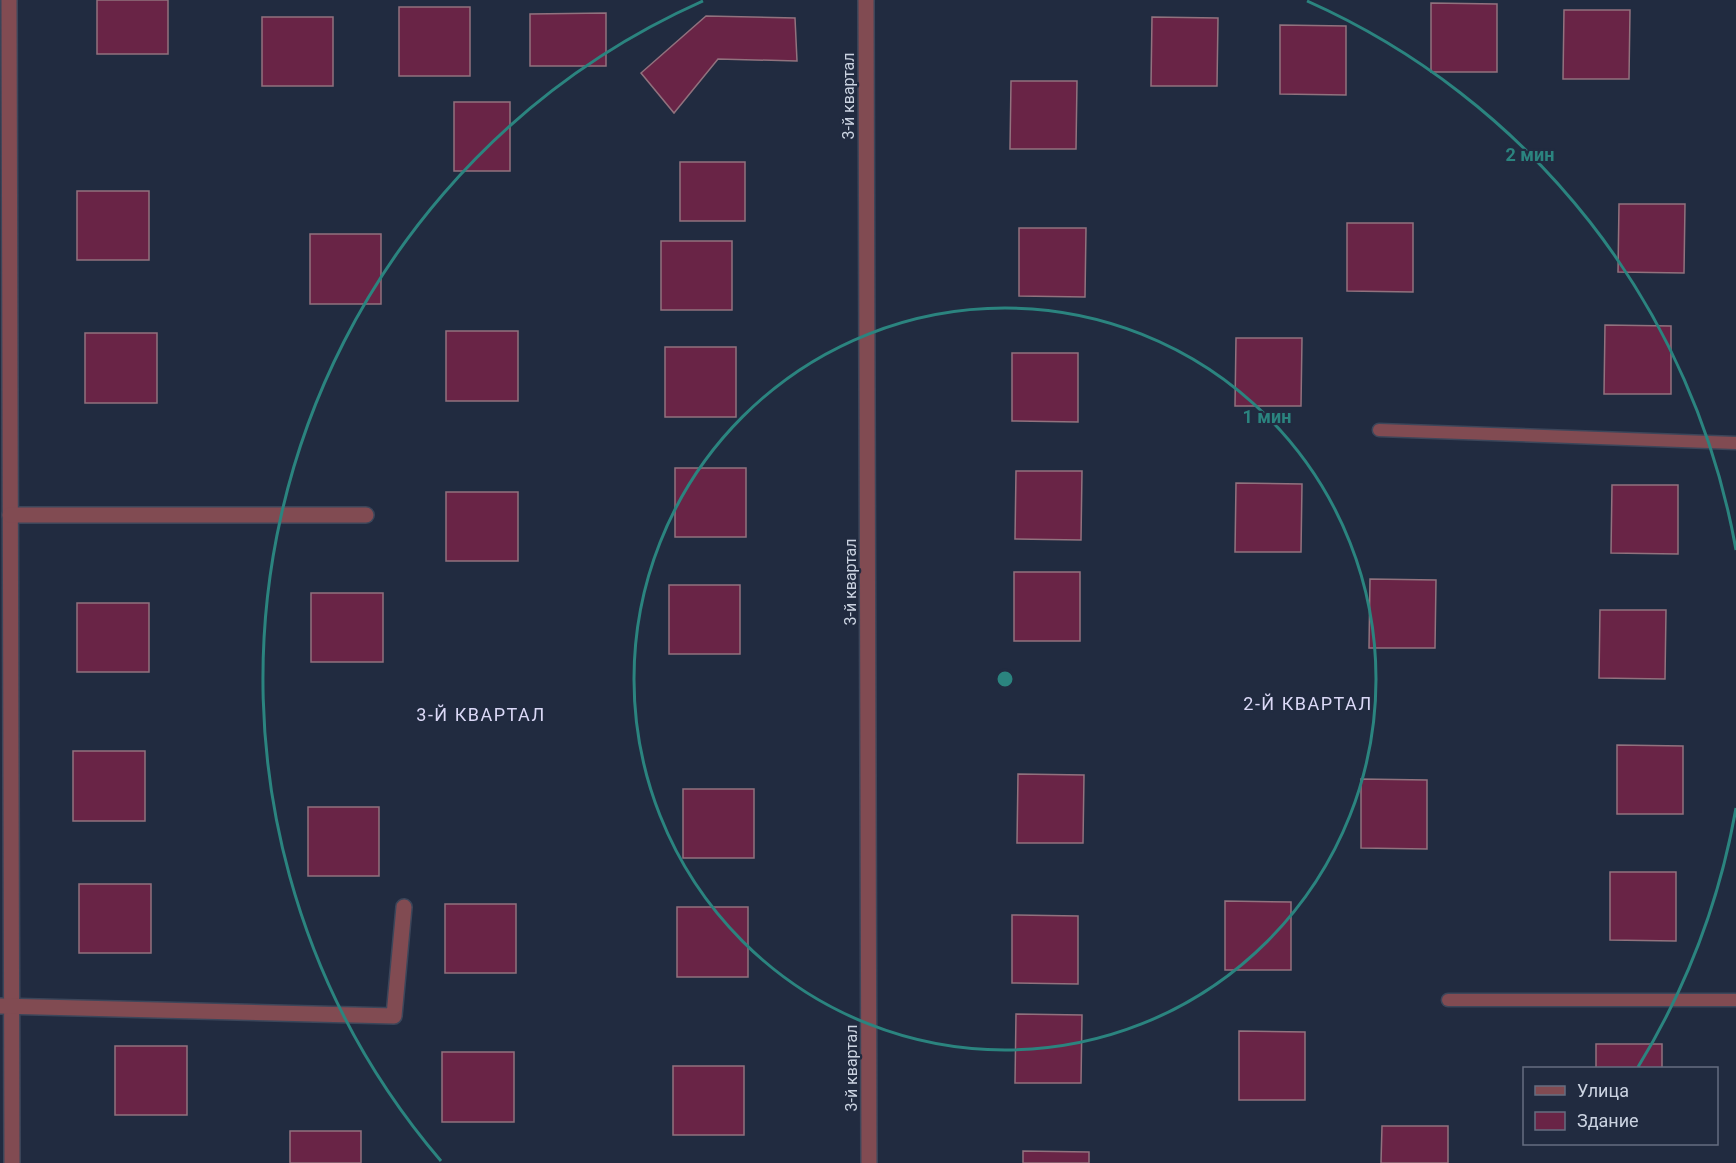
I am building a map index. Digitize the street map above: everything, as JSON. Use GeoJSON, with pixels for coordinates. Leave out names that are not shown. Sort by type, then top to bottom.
{"type":"FeatureCollection","features":[{"type":"Feature","properties":{"kind":"street"},"geometry":{"type":"LineString","coordinates":[[9,0],[5,453],[10,515],[6,1006],[12,1163]]}},
{"type":"Feature","properties":{"kind":"street","name":"3-й квартал"},"geometry":{"type":"LineString","coordinates":[[866,0],[869,1163]]}},
{"type":"Feature","properties":{"kind":"street"},"geometry":{"type":"LineString","coordinates":[[10,515],[366,515]]}},
{"type":"Feature","properties":{"kind":"street"},"geometry":{"type":"LineString","coordinates":[[6,1006],[394,1016],[404,907]]}},
{"type":"Feature","properties":{"kind":"lane"},"geometry":{"type":"LineString","coordinates":[[1379,430],[1736,443]]}},
{"type":"Feature","properties":{"kind":"lane"},"geometry":{"type":"LineString","coordinates":[[1448,1000],[1736,1000]]}},
{"type":"Feature","properties":{"kind":"building"},"geometry":{"type":"Polygon","coordinates":[[[97,0],[168,0],[168,54],[97,54],[97,0]]]}},
{"type":"Feature","properties":{"kind":"building"},"geometry":{"type":"Polygon","coordinates":[[[1431,3],[1497,4],[1497,72],[1431,72],[1431,3]]]}},
{"type":"Feature","properties":{"kind":"building"},"geometry":{"type":"Polygon","coordinates":[[[399,7],[470,7],[470,76],[399,76],[399,7]]]}},
{"type":"Feature","properties":{"kind":"building"},"geometry":{"type":"Polygon","coordinates":[[[1564,10],[1630,10],[1629,79],[1563,79],[1564,10]]]}},
{"type":"Feature","properties":{"kind":"building"},"geometry":{"type":"Polygon","coordinates":[[[606,13],[606,66],[530,66],[530,14],[606,13]]]}},
{"type":"Feature","properties":{"kind":"building"},"geometry":{"type":"Polygon","coordinates":[[[706,16],[795,18],[797,61],[718,59],[674,113],[641,73],[706,16]]]}},
{"type":"Feature","properties":{"kind":"building"},"geometry":{"type":"Polygon","coordinates":[[[262,17],[333,17],[333,86],[262,86],[262,17]]]}},
{"type":"Feature","properties":{"kind":"building"},"geometry":{"type":"Polygon","coordinates":[[[1152,17],[1218,18],[1217,86],[1151,86],[1152,17]]]}},
{"type":"Feature","properties":{"kind":"building"},"geometry":{"type":"Polygon","coordinates":[[[1280,25],[1346,26],[1346,95],[1280,94],[1280,25]]]}},
{"type":"Feature","properties":{"kind":"building"},"geometry":{"type":"Polygon","coordinates":[[[1011,81],[1077,81],[1076,149],[1010,149],[1011,81]]]}},
{"type":"Feature","properties":{"kind":"building"},"geometry":{"type":"Polygon","coordinates":[[[454,102],[510,102],[510,171],[454,171],[454,102]]]}},
{"type":"Feature","properties":{"kind":"building"},"geometry":{"type":"Polygon","coordinates":[[[680,162],[745,162],[745,221],[680,221],[680,162]]]}},
{"type":"Feature","properties":{"kind":"building"},"geometry":{"type":"Polygon","coordinates":[[[77,191],[149,191],[149,260],[77,260],[77,191]]]}},
{"type":"Feature","properties":{"kind":"building"},"geometry":{"type":"Polygon","coordinates":[[[1619,204],[1685,204],[1684,273],[1618,272],[1619,204]]]}},
{"type":"Feature","properties":{"kind":"building"},"geometry":{"type":"Polygon","coordinates":[[[1347,223],[1413,223],[1413,292],[1347,291],[1347,223]]]}},
{"type":"Feature","properties":{"kind":"building"},"geometry":{"type":"Polygon","coordinates":[[[1019,228],[1086,228],[1085,297],[1019,296],[1019,228]]]}},
{"type":"Feature","properties":{"kind":"building"},"geometry":{"type":"Polygon","coordinates":[[[310,234],[381,234],[381,304],[310,304],[310,234]]]}},
{"type":"Feature","properties":{"kind":"building"},"geometry":{"type":"Polygon","coordinates":[[[661,241],[732,241],[732,310],[661,310],[661,241]]]}},
{"type":"Feature","properties":{"kind":"building"},"geometry":{"type":"Polygon","coordinates":[[[1605,325],[1671,326],[1671,394],[1604,394],[1605,325]]]}},
{"type":"Feature","properties":{"kind":"building"},"geometry":{"type":"Polygon","coordinates":[[[446,331],[518,331],[518,401],[446,401],[446,331]]]}},
{"type":"Feature","properties":{"kind":"building"},"geometry":{"type":"Polygon","coordinates":[[[85,333],[157,333],[157,403],[85,403],[85,333]]]}},
{"type":"Feature","properties":{"kind":"building"},"geometry":{"type":"Polygon","coordinates":[[[1236,338],[1302,338],[1301,406],[1235,406],[1236,338]]]}},
{"type":"Feature","properties":{"kind":"building"},"geometry":{"type":"Polygon","coordinates":[[[665,347],[736,347],[736,417],[665,417],[665,347]]]}},
{"type":"Feature","properties":{"kind":"building"},"geometry":{"type":"Polygon","coordinates":[[[1012,353],[1078,353],[1078,422],[1012,421],[1012,353]]]}},
{"type":"Feature","properties":{"kind":"building"},"geometry":{"type":"Polygon","coordinates":[[[675,468],[746,468],[746,537],[675,537],[675,468]]]}},
{"type":"Feature","properties":{"kind":"building"},"geometry":{"type":"Polygon","coordinates":[[[1016,471],[1082,471],[1081,540],[1015,539],[1016,471]]]}},
{"type":"Feature","properties":{"kind":"building"},"geometry":{"type":"Polygon","coordinates":[[[1236,483],[1302,484],[1301,552],[1235,552],[1236,483]]]}},
{"type":"Feature","properties":{"kind":"building"},"geometry":{"type":"Polygon","coordinates":[[[1612,485],[1678,485],[1678,554],[1611,553],[1612,485]]]}},
{"type":"Feature","properties":{"kind":"building"},"geometry":{"type":"Polygon","coordinates":[[[446,492],[518,492],[518,561],[446,561],[446,492]]]}},
{"type":"Feature","properties":{"kind":"building"},"geometry":{"type":"Polygon","coordinates":[[[1014,572],[1080,572],[1080,641],[1014,641],[1014,572]]]}},
{"type":"Feature","properties":{"kind":"building"},"geometry":{"type":"Polygon","coordinates":[[[1370,579],[1436,580],[1435,648],[1369,648],[1370,579]]]}},
{"type":"Feature","properties":{"kind":"building"},"geometry":{"type":"Polygon","coordinates":[[[669,585],[740,585],[740,654],[669,654],[669,585]]]}},
{"type":"Feature","properties":{"kind":"building"},"geometry":{"type":"Polygon","coordinates":[[[311,593],[383,593],[383,662],[311,662],[311,593]]]}},
{"type":"Feature","properties":{"kind":"building"},"geometry":{"type":"Polygon","coordinates":[[[77,603],[149,603],[149,672],[77,672],[77,603]]]}},
{"type":"Feature","properties":{"kind":"building"},"geometry":{"type":"Polygon","coordinates":[[[1600,610],[1666,610],[1665,679],[1599,678],[1600,610]]]}},
{"type":"Feature","properties":{"kind":"building"},"geometry":{"type":"Polygon","coordinates":[[[1617,745],[1683,746],[1683,814],[1617,814],[1617,745]]]}},
{"type":"Feature","properties":{"kind":"building"},"geometry":{"type":"Polygon","coordinates":[[[73,751],[145,751],[145,821],[73,821],[73,751]]]}},
{"type":"Feature","properties":{"kind":"building"},"geometry":{"type":"Polygon","coordinates":[[[1018,774],[1084,775],[1083,843],[1017,843],[1018,774]]]}},
{"type":"Feature","properties":{"kind":"building"},"geometry":{"type":"Polygon","coordinates":[[[1361,779],[1427,780],[1427,849],[1361,848],[1361,779]]]}},
{"type":"Feature","properties":{"kind":"building"},"geometry":{"type":"Polygon","coordinates":[[[683,789],[754,789],[754,858],[683,858],[683,789]]]}},
{"type":"Feature","properties":{"kind":"building"},"geometry":{"type":"Polygon","coordinates":[[[308,807],[379,807],[379,876],[308,876],[308,807]]]}},
{"type":"Feature","properties":{"kind":"building"},"geometry":{"type":"Polygon","coordinates":[[[1610,872],[1676,872],[1676,941],[1610,940],[1610,872]]]}},
{"type":"Feature","properties":{"kind":"building"},"geometry":{"type":"Polygon","coordinates":[[[79,884],[151,884],[151,953],[79,953],[79,884]]]}},
{"type":"Feature","properties":{"kind":"building"},"geometry":{"type":"Polygon","coordinates":[[[1225,901],[1291,902],[1291,970],[1225,970],[1225,901]]]}},
{"type":"Feature","properties":{"kind":"building"},"geometry":{"type":"Polygon","coordinates":[[[445,904],[516,904],[516,973],[445,973],[445,904]]]}},
{"type":"Feature","properties":{"kind":"building"},"geometry":{"type":"Polygon","coordinates":[[[677,907],[748,907],[748,977],[677,977],[677,907]]]}},
{"type":"Feature","properties":{"kind":"building"},"geometry":{"type":"Polygon","coordinates":[[[1012,915],[1078,916],[1078,984],[1012,983],[1012,915]]]}},
{"type":"Feature","properties":{"kind":"building"},"geometry":{"type":"Polygon","coordinates":[[[1016,1014],[1082,1015],[1081,1083],[1015,1083],[1016,1014]]]}},
{"type":"Feature","properties":{"kind":"building"},"geometry":{"type":"Polygon","coordinates":[[[1239,1031],[1305,1032],[1305,1100],[1239,1100],[1239,1031]]]}},
{"type":"Feature","properties":{"kind":"building"},"geometry":{"type":"Polygon","coordinates":[[[1596,1044],[1662,1044],[1662,1067],[1596,1067],[1596,1044]]]}},
{"type":"Feature","properties":{"kind":"building"},"geometry":{"type":"Polygon","coordinates":[[[115,1046],[187,1046],[187,1115],[115,1115],[115,1046]]]}},
{"type":"Feature","properties":{"kind":"building"},"geometry":{"type":"Polygon","coordinates":[[[442,1052],[514,1052],[514,1122],[442,1122],[442,1052]]]}},
{"type":"Feature","properties":{"kind":"building"},"geometry":{"type":"Polygon","coordinates":[[[673,1066],[744,1066],[744,1135],[673,1135],[673,1066]]]}},
{"type":"Feature","properties":{"kind":"building"},"geometry":{"type":"Polygon","coordinates":[[[1382,1126],[1448,1126],[1448,1163],[1381,1163],[1382,1126]]]}},
{"type":"Feature","properties":{"kind":"building"},"geometry":{"type":"Polygon","coordinates":[[[290,1131],[361,1131],[361,1163],[290,1163],[290,1131]]]}},
{"type":"Feature","properties":{"kind":"building"},"geometry":{"type":"Polygon","coordinates":[[[1023,1151],[1089,1152],[1089,1163],[1023,1163],[1023,1151]]]}},
{"type":"Feature","properties":{"kind":"district","name":"2-Й КВАРТАЛ"},"geometry":{"type":"Point","coordinates":[1308,703]}},
{"type":"Feature","properties":{"kind":"district","name":"3-Й КВАРТАЛ"},"geometry":{"type":"Point","coordinates":[481,714]}}]}
